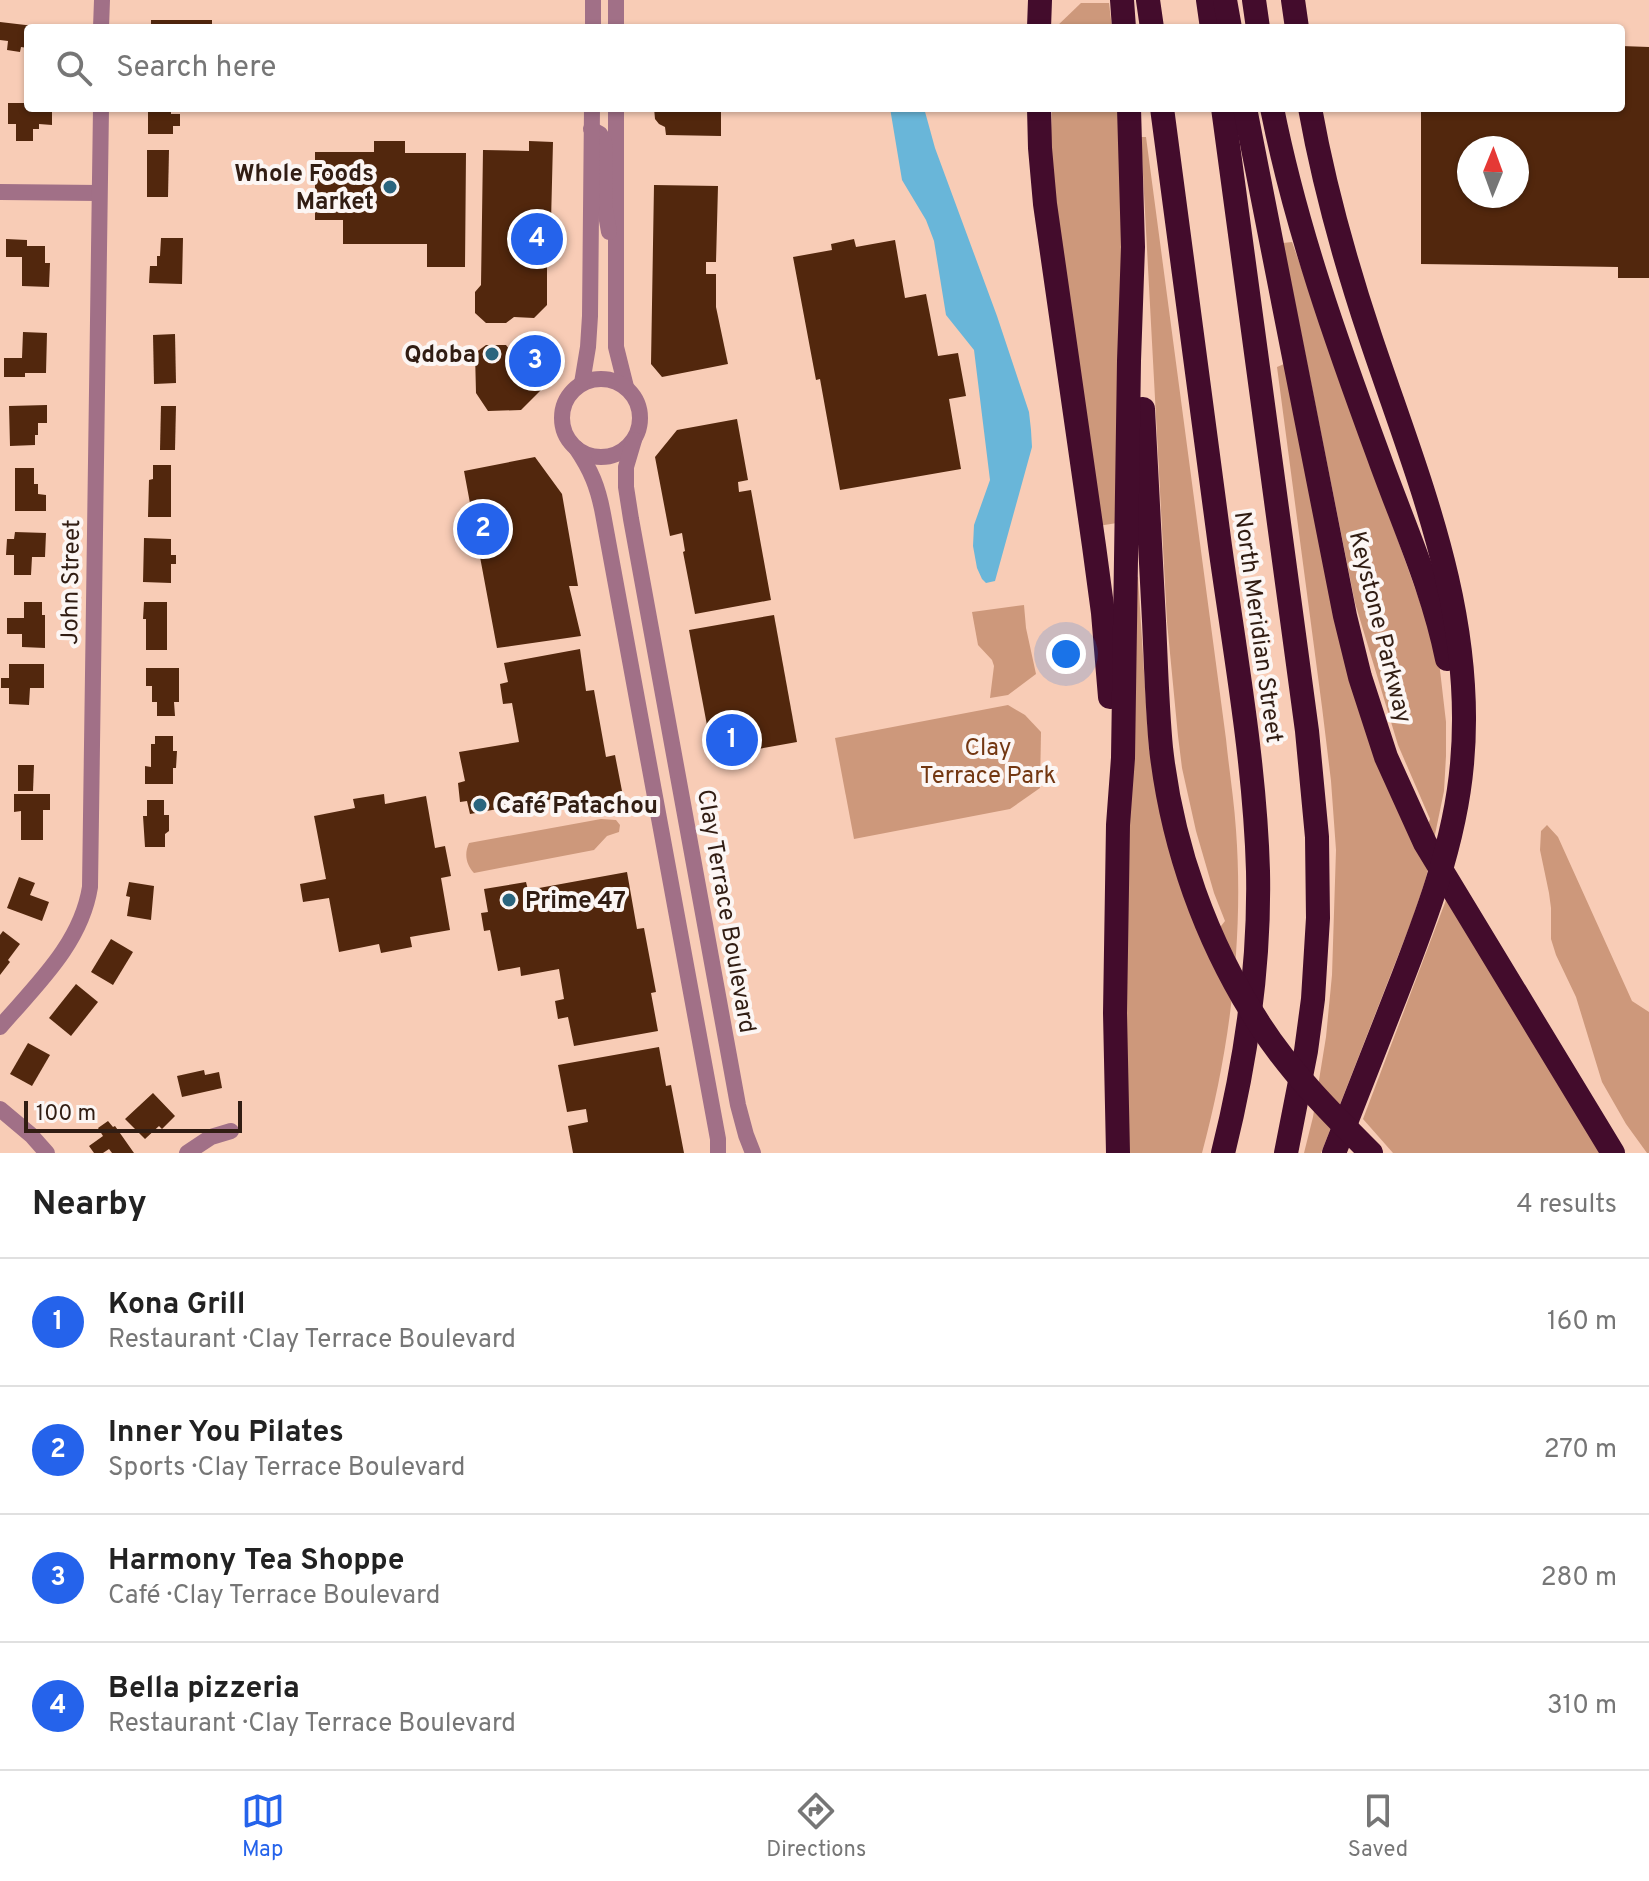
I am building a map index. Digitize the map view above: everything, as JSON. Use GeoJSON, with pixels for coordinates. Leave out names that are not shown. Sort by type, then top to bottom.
{"type":"FeatureCollection","features":[{"type":"Feature","properties":{"kind":"highway"},"geometry":{"type":"LineString","coordinates":[[1039,24],[1040,0]]}},
{"type":"Feature","properties":{"kind":"highway"},"geometry":{"type":"LineString","coordinates":[[1122,0],[1124,24]]}},
{"type":"Feature","properties":{"kind":"highway"},"geometry":{"type":"LineString","coordinates":[[1148,0],[1151,24]]}},
{"type":"Feature","properties":{"kind":"highway"},"geometry":{"type":"LineString","coordinates":[[1208,0],[1211,24]]}},
{"type":"Feature","properties":{"kind":"highway"},"geometry":{"type":"LineString","coordinates":[[1225,0],[1229,24]]}},
{"type":"Feature","properties":{"kind":"highway"},"geometry":{"type":"LineString","coordinates":[[1254,0],[1257,24]]}},
{"type":"Feature","properties":{"kind":"highway"},"geometry":{"type":"LineString","coordinates":[[1293,0],[1296,24]]}},
{"type":"Feature","properties":{"kind":"highway"},"geometry":{"type":"LineString","coordinates":[[1039,112],[1045,204],[1103,613],[1118,825]]}},
{"type":"Feature","properties":{"kind":"highway"},"geometry":{"type":"LineString","coordinates":[[1129,112],[1133,247],[1162,750],[1171,809],[1181,852],[1200,907],[1213,940],[1245,1000],[1278,1051],[1330,1112],[1366,1148]]}},
{"type":"Feature","properties":{"kind":"highway","name":"North Meridian Street"},"geometry":{"type":"LineString","coordinates":[[1163,112],[1255,819],[1257,925],[1251,1005],[1223,1153]]}},
{"type":"Feature","properties":{"kind":"highway","name":"North Meridian Street"},"geometry":{"type":"LineString","coordinates":[[1224,112],[1307,731],[1317,837],[1318,918],[1313,999],[1302,1078],[1286,1153]]}},
{"type":"Feature","properties":{"kind":"highway","name":"Keystone Parkway"},"geometry":{"type":"LineString","coordinates":[[1246,112],[1352,649],[1386,757],[1425,843],[1613,1153]]}},
{"type":"Feature","properties":{"kind":"highway"},"geometry":{"type":"LineString","coordinates":[[1273,112],[1294,203],[1329,321],[1428,589],[1442,635],[1454,730],[1445,853]]}},
{"type":"Feature","properties":{"kind":"highway"},"geometry":{"type":"LineString","coordinates":[[1311,112],[1346,259],[1444,563],[1454,606],[1462,673],[1464,741],[1457,800],[1445,853],[1422,928],[1334,1153]]}},
{"type":"Feature","properties":{"kind":"highway"},"geometry":{"type":"LineString","coordinates":[[1118,1153],[1115,1013],[1118,825],[1123,758],[1133,247]]}},
{"type":"Feature","properties":{"kind":"highway"},"geometry":{"type":"LineString","coordinates":[[1101,1153],[1115,1013]]}},
{"type":"Feature","properties":{"kind":"street"},"geometry":{"type":"LineString","coordinates":[[101,24],[102,0]]}},
{"type":"Feature","properties":{"kind":"street"},"geometry":{"type":"LineString","coordinates":[[593,0],[593,24]]}},
{"type":"Feature","properties":{"kind":"street"},"geometry":{"type":"LineString","coordinates":[[616,0],[616,24]]}},
{"type":"Feature","properties":{"kind":"street","name":"John Street"},"geometry":{"type":"LineString","coordinates":[[0,1027],[69,944],[86,907],[90,887],[101,112]]}},
{"type":"Feature","properties":{"kind":"street"},"geometry":{"type":"LineString","coordinates":[[582,383],[590,316],[592,112]]}},
{"type":"Feature","properties":{"kind":"street"},"geometry":{"type":"LineString","coordinates":[[616,112],[616,347],[626,387]]}},
{"type":"Feature","properties":{"kind":"street"},"geometry":{"type":"LineString","coordinates":[[591,129],[600,134],[604,141],[605,209],[617,273]]}},
{"type":"Feature","properties":{"kind":"street"},"geometry":{"type":"LineString","coordinates":[[0,192],[99,193]]}},
{"type":"Feature","properties":{"kind":"street"},"geometry":{"type":"LineString","coordinates":[[600,379],[618,382],[626,387],[637,401],[640,412],[634,440],[620,452],[611,455],[593,456],[576,448],[566,435],[562,419],[569,395],[582,383],[600,379]]}},
{"type":"Feature","properties":{"kind":"street","name":"Clay Terrace Boulevard"},"geometry":{"type":"LineString","coordinates":[[634,440],[626,467],[631,519],[738,1105],[753,1153]]}},
{"type":"Feature","properties":{"kind":"street","name":"Clay Terrace Boulevard"},"geometry":{"type":"LineString","coordinates":[[576,448],[590,469],[599,493],[718,1139],[718,1153]]}},
{"type":"Feature","properties":{"kind":"street"},"geometry":{"type":"LineString","coordinates":[[0,1109],[47,1153]]}},
{"type":"Feature","properties":{"kind":"street"},"geometry":{"type":"LineString","coordinates":[[187,1153],[211,1137],[231,1131]]}},
{"type":"Feature","properties":{"kind":"green space"},"geometry":{"type":"Polygon","coordinates":[[[1081,3],[1109,3],[1112,24],[1059,24],[1081,3]]]}},
{"type":"Feature","properties":{"kind":"green space"},"geometry":{"type":"Polygon","coordinates":[[[1052,112],[1118,112],[1122,225],[1117,523],[1098,526],[1050,162],[1052,112]]]}},
{"type":"Feature","properties":{"kind":"green space"},"geometry":{"type":"Polygon","coordinates":[[[1141,137],[1146,137],[1236,830],[1238,911],[1232,993],[1220,1074],[1202,1153],[1124,1153],[1132,578],[1138,577],[1149,750],[1206,945],[1225,921],[1196,831],[1178,736],[1167,622],[1141,137]]]}},
{"type":"Feature","properties":{"kind":"green space"},"geometry":{"type":"Polygon","coordinates":[[[1292,242],[1438,653],[1446,722],[1444,791],[1426,878],[1321,1153],[1304,1153],[1326,1037],[1332,975],[1336,850],[1322,707],[1277,367],[1284,364],[1419,850],[1430,819],[1398,745],[1355,603],[1283,243],[1292,242]]]}},
{"type":"Feature","properties":{"kind":"green space"},"geometry":{"type":"Polygon","coordinates":[[[1024,605],[1036,674],[1008,695],[990,698],[994,666],[978,645],[972,612],[1024,605]]]}},
{"type":"Feature","properties":{"kind":"green space","name":"Clay Terrace Park"},"geometry":{"type":"Polygon","coordinates":[[[1008,705],[1025,715],[1041,732],[1040,788],[1010,809],[854,839],[835,738],[1008,705]]]}},
{"type":"Feature","properties":{"kind":"green space"},"geometry":{"type":"Polygon","coordinates":[[[601,819],[616,820],[620,825],[619,832],[607,836],[594,850],[474,873],[468,862],[469,843],[601,819]]]}},
{"type":"Feature","properties":{"kind":"green space"},"geometry":{"type":"Polygon","coordinates":[[[1547,825],[1558,837],[1632,1001],[1649,1012],[1649,1153],[1626,1124],[1602,1082],[1576,997],[1551,939],[1551,908],[1540,850],[1541,831],[1547,825]]]}},
{"type":"Feature","properties":{"kind":"green space"},"geometry":{"type":"Polygon","coordinates":[[[1446,900],[1604,1153],[1393,1153],[1363,1119],[1446,900]]]}},
{"type":"Feature","properties":{"kind":"water"},"geometry":{"type":"Polygon","coordinates":[[[891,112],[925,112],[935,148],[1029,412],[1032,447],[995,581],[986,583],[977,568],[973,546],[974,525],[990,480],[974,350],[946,315],[934,241],[926,220],[902,180],[891,112]]]}},
{"type":"Feature","properties":{"kind":"building"},"geometry":{"type":"Polygon","coordinates":[[[151,20],[212,20],[212,24],[151,24],[151,20]]]}},
{"type":"Feature","properties":{"kind":"building"},"geometry":{"type":"Polygon","coordinates":[[[0,22],[24,25],[24,47],[21,47],[20,52],[7,50],[8,41],[0,40],[0,22]]]}},
{"type":"Feature","properties":{"kind":"building"},"geometry":{"type":"Polygon","coordinates":[[[1625,46],[1649,47],[1649,278],[1618,278],[1618,267],[1421,264],[1421,112],[1625,112],[1625,46]]]}},
{"type":"Feature","properties":{"kind":"building"},"geometry":{"type":"Polygon","coordinates":[[[8,103],[24,103],[24,112],[52,112],[52,125],[39,124],[39,129],[33,129],[33,141],[16,141],[16,124],[8,124],[8,103]]]}},
{"type":"Feature","properties":{"kind":"building"},"geometry":{"type":"Polygon","coordinates":[[[148,112],[180,114],[180,126],[173,126],[173,134],[148,134],[148,112]]]}},
{"type":"Feature","properties":{"kind":"building"},"geometry":{"type":"Polygon","coordinates":[[[654,112],[721,112],[721,136],[666,135],[665,127],[655,119],[654,112]]]}},
{"type":"Feature","properties":{"kind":"building","name":"Whole Foods Market"},"geometry":{"type":"Polygon","coordinates":[[[374,141],[405,141],[405,153],[466,153],[465,267],[427,267],[427,244],[343,244],[343,220],[315,220],[315,152],[374,152],[374,141]]]}},
{"type":"Feature","properties":{"kind":"building"},"geometry":{"type":"Polygon","coordinates":[[[529,141],[553,142],[551,222],[547,221],[547,305],[534,318],[514,317],[506,323],[486,323],[475,313],[475,292],[481,285],[483,150],[529,151],[529,141]]]}},
{"type":"Feature","properties":{"kind":"building"},"geometry":{"type":"Polygon","coordinates":[[[147,150],[169,150],[168,197],[147,197],[147,150]]]}},
{"type":"Feature","properties":{"kind":"building"},"geometry":{"type":"Polygon","coordinates":[[[654,185],[718,186],[716,262],[706,262],[706,274],[716,274],[716,307],[728,364],[662,377],[651,364],[654,185]]]}},
{"type":"Feature","properties":{"kind":"building"},"geometry":{"type":"Polygon","coordinates":[[[161,238],[183,238],[182,284],[149,283],[150,266],[157,266],[157,256],[160,256],[161,238]]]}},
{"type":"Feature","properties":{"kind":"building"},"geometry":{"type":"Polygon","coordinates":[[[6,239],[27,240],[27,246],[45,246],[45,263],[50,263],[49,287],[22,286],[22,257],[6,257],[6,239]]]}},
{"type":"Feature","properties":{"kind":"building"},"geometry":{"type":"Polygon","coordinates":[[[854,239],[856,247],[895,240],[905,298],[926,294],[938,356],[958,353],[966,396],[949,399],[961,469],[840,490],[793,257],[832,250],[831,244],[854,239]]]}},
{"type":"Feature","properties":{"kind":"building"},"geometry":{"type":"Polygon","coordinates":[[[23,332],[47,333],[46,373],[4,377],[4,358],[22,358],[23,332]]]}},
{"type":"Feature","properties":{"kind":"building"},"geometry":{"type":"Polygon","coordinates":[[[175,334],[176,383],[154,384],[153,335],[175,334]]]}},
{"type":"Feature","properties":{"kind":"building"},"geometry":{"type":"Polygon","coordinates":[[[486,345],[506,345],[512,353],[533,353],[543,363],[542,389],[521,410],[488,411],[476,393],[475,353],[486,345]]]}},
{"type":"Feature","properties":{"kind":"building"},"geometry":{"type":"Polygon","coordinates":[[[47,405],[47,423],[38,423],[35,445],[10,446],[9,406],[47,405]]]}},
{"type":"Feature","properties":{"kind":"building"},"geometry":{"type":"Polygon","coordinates":[[[161,406],[176,406],[175,450],[160,450],[161,406]]]}},
{"type":"Feature","properties":{"kind":"building"},"geometry":{"type":"Polygon","coordinates":[[[737,419],[748,480],[738,482],[739,492],[751,490],[771,600],[695,614],[682,533],[670,536],[655,457],[677,430],[737,419]]]}},
{"type":"Feature","properties":{"kind":"building"},"geometry":{"type":"Polygon","coordinates":[[[535,457],[562,494],[578,586],[569,586],[581,636],[497,648],[464,471],[535,457]]]}},
{"type":"Feature","properties":{"kind":"building"},"geometry":{"type":"Polygon","coordinates":[[[153,465],[171,465],[171,517],[148,517],[149,480],[153,479],[153,465]]]}},
{"type":"Feature","properties":{"kind":"building"},"geometry":{"type":"Polygon","coordinates":[[[15,468],[34,468],[34,484],[38,484],[38,494],[46,495],[46,511],[15,511],[15,468]]]}},
{"type":"Feature","properties":{"kind":"building"},"geometry":{"type":"Polygon","coordinates":[[[15,532],[46,533],[45,557],[32,557],[31,575],[14,575],[14,555],[6,555],[7,539],[14,539],[15,532]]]}},
{"type":"Feature","properties":{"kind":"building"},"geometry":{"type":"Polygon","coordinates":[[[144,538],[171,539],[171,555],[176,555],[176,564],[171,564],[171,583],[143,582],[144,538]]]}},
{"type":"Feature","properties":{"kind":"building"},"geometry":{"type":"Polygon","coordinates":[[[24,602],[42,602],[45,648],[22,647],[22,634],[7,634],[7,618],[24,618],[24,602]]]}},
{"type":"Feature","properties":{"kind":"building"},"geometry":{"type":"Polygon","coordinates":[[[144,602],[167,602],[167,650],[146,650],[144,602]]]}},
{"type":"Feature","properties":{"kind":"building"},"geometry":{"type":"Polygon","coordinates":[[[774,615],[797,742],[713,757],[689,630],[774,615]]]}},
{"type":"Feature","properties":{"kind":"building"},"geometry":{"type":"Polygon","coordinates":[[[580,649],[586,691],[594,690],[606,757],[615,755],[623,796],[561,808],[559,798],[470,814],[467,801],[460,802],[458,783],[465,781],[459,752],[519,742],[512,703],[503,704],[500,684],[508,682],[504,663],[580,649]]]}},
{"type":"Feature","properties":{"kind":"building"},"geometry":{"type":"Polygon","coordinates":[[[9,664],[44,664],[44,688],[30,688],[29,705],[9,704],[9,688],[1,688],[1,678],[9,678],[9,664]]]}},
{"type":"Feature","properties":{"kind":"building"},"geometry":{"type":"Polygon","coordinates":[[[146,668],[179,668],[179,702],[174,702],[175,716],[157,716],[157,702],[152,702],[152,686],[146,686],[146,668]]]}},
{"type":"Feature","properties":{"kind":"building"},"geometry":{"type":"Polygon","coordinates":[[[155,736],[173,736],[173,751],[177,751],[173,784],[145,784],[145,766],[151,767],[151,744],[155,744],[155,736]]]}},
{"type":"Feature","properties":{"kind":"building"},"geometry":{"type":"Polygon","coordinates":[[[18,765],[34,765],[33,791],[18,791],[18,765]]]}},
{"type":"Feature","properties":{"kind":"building"},"geometry":{"type":"Polygon","coordinates":[[[14,794],[50,794],[50,810],[43,810],[43,840],[21,840],[21,811],[14,812],[14,794]]]}},
{"type":"Feature","properties":{"kind":"building"},"geometry":{"type":"Polygon","coordinates":[[[384,794],[385,804],[426,796],[435,848],[445,846],[451,876],[441,878],[450,930],[410,937],[412,947],[381,953],[379,944],[339,952],[329,898],[303,902],[300,884],[326,879],[314,816],[355,808],[353,799],[384,794]]]}},
{"type":"Feature","properties":{"kind":"building"},"geometry":{"type":"Polygon","coordinates":[[[147,800],[164,800],[164,815],[169,815],[165,847],[145,847],[143,816],[147,816],[147,800]]]}},
{"type":"Feature","properties":{"kind":"building"},"geometry":{"type":"Polygon","coordinates":[[[627,872],[637,929],[644,928],[656,992],[651,993],[658,1031],[574,1046],[568,1017],[558,1019],[555,1001],[564,999],[559,969],[521,976],[520,967],[498,971],[490,930],[484,931],[481,913],[488,912],[484,889],[526,882],[528,890],[627,872]]]}},
{"type":"Feature","properties":{"kind":"building"},"geometry":{"type":"Polygon","coordinates":[[[19,877],[35,883],[30,895],[49,902],[42,921],[7,908],[19,877]]]}},
{"type":"Feature","properties":{"kind":"building"},"geometry":{"type":"Polygon","coordinates":[[[129,882],[154,886],[151,920],[127,916],[129,882]]]}},
{"type":"Feature","properties":{"kind":"building"},"geometry":{"type":"Polygon","coordinates":[[[3,931],[20,944],[0,975],[0,935],[3,931]]]}},
{"type":"Feature","properties":{"kind":"building"},"geometry":{"type":"Polygon","coordinates":[[[111,939],[133,952],[113,985],[91,972],[111,939]]]}},
{"type":"Feature","properties":{"kind":"building"},"geometry":{"type":"Polygon","coordinates":[[[76,984],[98,1002],[71,1036],[49,1018],[76,984]]]}},
{"type":"Feature","properties":{"kind":"building"},"geometry":{"type":"Polygon","coordinates":[[[28,1043],[50,1055],[32,1086],[10,1074],[28,1043]]]}},
{"type":"Feature","properties":{"kind":"building"},"geometry":{"type":"Polygon","coordinates":[[[659,1047],[666,1086],[671,1085],[684,1153],[573,1153],[568,1126],[588,1122],[586,1109],[567,1112],[558,1065],[659,1047]]]}},
{"type":"Feature","properties":{"kind":"building"},"geometry":{"type":"Polygon","coordinates":[[[204,1070],[205,1075],[219,1072],[222,1088],[182,1097],[177,1076],[204,1070]]]}},
{"type":"Feature","properties":{"kind":"building"},"geometry":{"type":"Polygon","coordinates":[[[153,1093],[175,1116],[162,1129],[159,1126],[145,1139],[125,1119],[153,1093]]]}},
{"type":"Feature","properties":{"kind":"building"},"geometry":{"type":"Polygon","coordinates":[[[108,1121],[134,1153],[112,1153],[109,1149],[94,1153],[89,1146],[103,1136],[98,1128],[108,1121]]]}},
{"type":"Feature","properties":{"kind":"place","name":"Whole Foods Market"},"geometry":{"type":"Point","coordinates":[390,187]}},
{"type":"Feature","properties":{"kind":"place","name":"Bella pizzeria"},"geometry":{"type":"Point","coordinates":[537,239]}},
{"type":"Feature","properties":{"kind":"place","name":"Qdoba"},"geometry":{"type":"Point","coordinates":[492,354]}},
{"type":"Feature","properties":{"kind":"place","name":"Harmony Tea Shoppe"},"geometry":{"type":"Point","coordinates":[535,361]}},
{"type":"Feature","properties":{"kind":"place","name":"Inner You Pilates"},"geometry":{"type":"Point","coordinates":[483,529]}},
{"type":"Feature","properties":{"kind":"place","name":"Kona Grill"},"geometry":{"type":"Point","coordinates":[732,740]}},
{"type":"Feature","properties":{"kind":"place","name":"Café Patachou"},"geometry":{"type":"Point","coordinates":[480,805]}},
{"type":"Feature","properties":{"kind":"place","name":"Prime 47"},"geometry":{"type":"Point","coordinates":[509,900]}}]}
